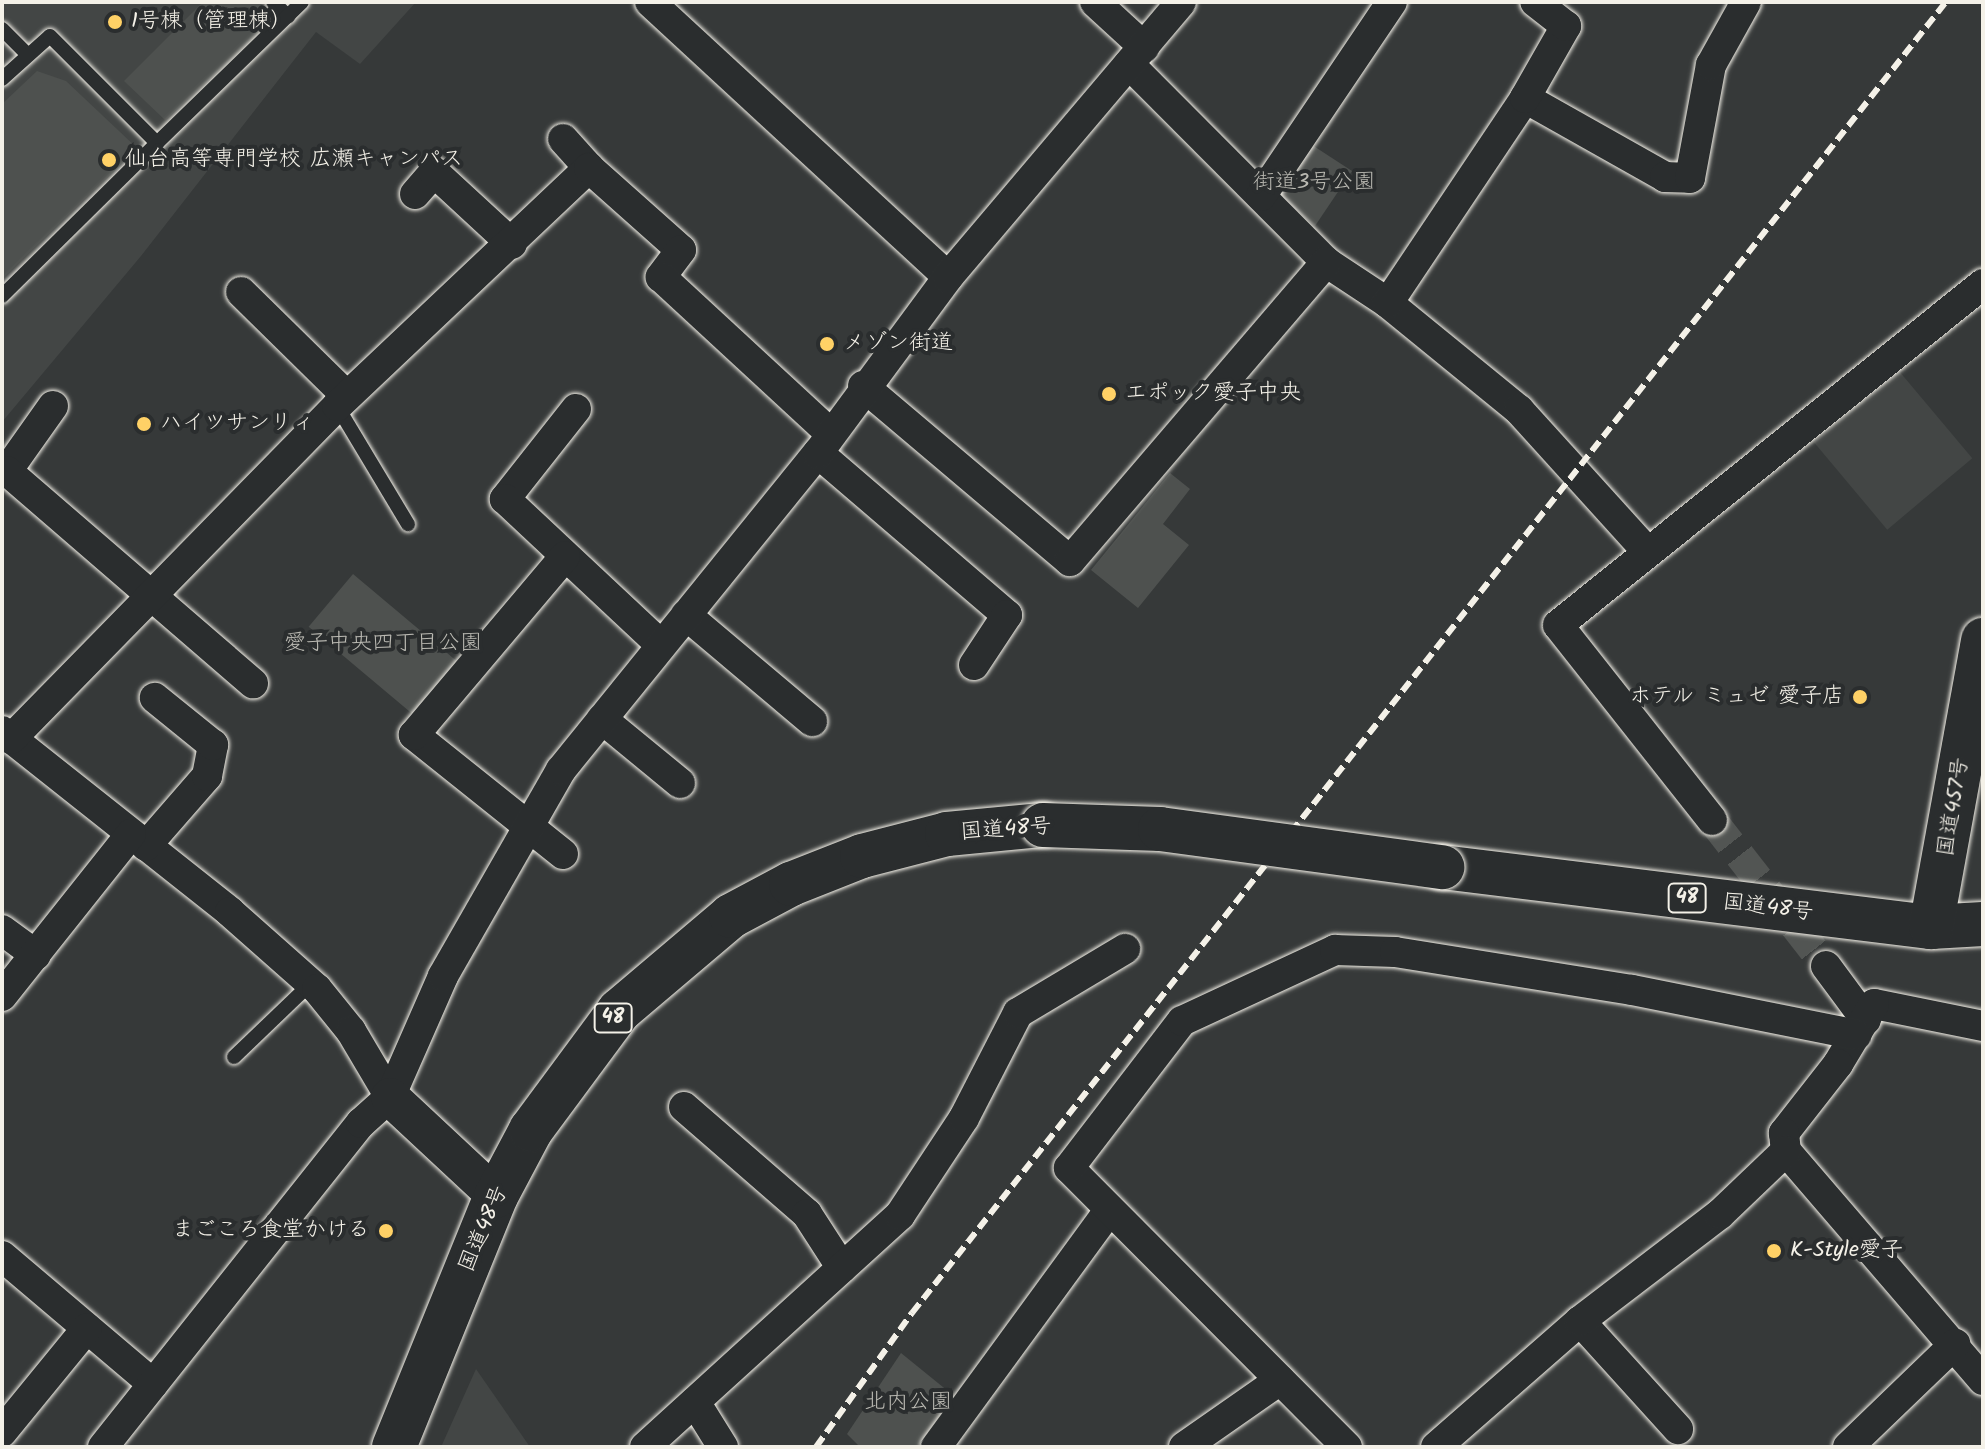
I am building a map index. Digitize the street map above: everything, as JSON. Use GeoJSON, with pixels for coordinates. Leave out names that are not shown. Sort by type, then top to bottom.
{"type":"FeatureCollection","features":[{"type":"Feature","properties":{"kind":"highway","name":"国道457号"},"geometry":{"type":"LineString","coordinates":[[1931,927],[1983,640]]}},
{"type":"Feature","properties":{"kind":"highway","name":"国道48号"},"geometry":{"type":"LineString","coordinates":[[394,1447],[496,1196],[531,1130],[619,1011],[731,916],[791,884],[862,856],[947,834],[1043,825],[1160,829],[1931,927]]}},
{"type":"Feature","properties":{"kind":"highway","name":"48"},"geometry":{"type":"LineString","coordinates":[[1931,927],[1983,924]]}},
{"type":"Feature","properties":{"kind":"highway","name":"48"},"geometry":{"type":"LineString","coordinates":[[1931,927],[1983,944]]}},
{"type":"Feature","properties":{"kind":"street"},"geometry":{"type":"LineString","coordinates":[[650,2],[948,277]]}},
{"type":"Feature","properties":{"kind":"street"},"geometry":{"type":"LineString","coordinates":[[1095,2],[1137,55],[1261,196],[1326,262],[1388,303],[1519,410],[1646,550]]}},
{"type":"Feature","properties":{"kind":"street"},"geometry":{"type":"LineString","coordinates":[[103,1447],[361,1123],[390,1097],[443,976],[561,770],[823,442],[948,277],[1181,2]]}},
{"type":"Feature","properties":{"kind":"street"},"geometry":{"type":"LineString","coordinates":[[1261,196],[1392,2]]}},
{"type":"Feature","properties":{"kind":"street"},"geometry":{"type":"LineString","coordinates":[[1388,303],[1525,98],[1566,26],[1535,2]]}},
{"type":"Feature","properties":{"kind":"street"},"geometry":{"type":"LineString","coordinates":[[1525,98],[1665,177],[1690,178],[1711,65],[1746,2]]}},
{"type":"Feature","properties":{"kind":"street"},"geometry":{"type":"LineString","coordinates":[[563,139],[589,168],[681,250],[661,277],[823,442],[1007,615],[974,665]]}},
{"type":"Feature","properties":{"kind":"street"},"geometry":{"type":"LineString","coordinates":[[496,1196],[390,1097],[351,1031],[310,984],[139,840],[7,735],[150,598],[342,401],[512,244],[589,168]]}},
{"type":"Feature","properties":{"kind":"street"},"geometry":{"type":"LineString","coordinates":[[415,194],[434,172],[512,244]]}},
{"type":"Feature","properties":{"kind":"street"},"geometry":{"type":"LineString","coordinates":[[863,386],[1070,561],[1326,262]]}},
{"type":"Feature","properties":{"kind":"street"},"geometry":{"type":"LineString","coordinates":[[1712,820],[1558,625],[1646,550],[1983,284]]}},
{"type":"Feature","properties":{"kind":"street"},"geometry":{"type":"LineString","coordinates":[[241,292],[342,401]]}},
{"type":"Feature","properties":{"kind":"street"},"geometry":{"type":"LineString","coordinates":[[53,406],[7,471],[150,598],[253,683]]}},
{"type":"Feature","properties":{"kind":"street"},"geometry":{"type":"LineString","coordinates":[[576,409],[505,499],[661,645]]}},
{"type":"Feature","properties":{"kind":"street"},"geometry":{"type":"LineString","coordinates":[[563,854],[414,735],[565,556]]}},
{"type":"Feature","properties":{"kind":"street"},"geometry":{"type":"LineString","coordinates":[[686,615],[812,721]]}},
{"type":"Feature","properties":{"kind":"street"},"geometry":{"type":"LineString","coordinates":[[2,996],[139,840],[207,776],[213,745],[155,698]]}},
{"type":"Feature","properties":{"kind":"street"},"geometry":{"type":"LineString","coordinates":[[602,719],[680,783]]}},
{"type":"Feature","properties":{"kind":"street"},"geometry":{"type":"LineString","coordinates":[[2,930],[36,955]]}},
{"type":"Feature","properties":{"kind":"street"},"geometry":{"type":"LineString","coordinates":[[645,1447],[900,1215],[964,1118],[1018,1013],[1125,949]]}},
{"type":"Feature","properties":{"kind":"street"},"geometry":{"type":"LineString","coordinates":[[1347,1447],[1069,1168],[1182,1021],[1335,950],[1395,952],[1862,1028]]}},
{"type":"Feature","properties":{"kind":"street"},"geometry":{"type":"LineString","coordinates":[[1826,966],[1862,1028]]}},
{"type":"Feature","properties":{"kind":"street"},"geometry":{"type":"LineString","coordinates":[[1983,1026],[1874,1004],[1862,1028],[1784,1133],[1786,1151],[1983,1380]]}},
{"type":"Feature","properties":{"kind":"street"},"geometry":{"type":"LineString","coordinates":[[684,1107],[807,1214],[842,1268]]}},
{"type":"Feature","properties":{"kind":"street"},"geometry":{"type":"LineString","coordinates":[[1451,1442],[1580,1321],[1720,1214],[1786,1151]]}},
{"type":"Feature","properties":{"kind":"street"},"geometry":{"type":"LineString","coordinates":[[936,1447],[1109,1211]]}},
{"type":"Feature","properties":{"kind":"street"},"geometry":{"type":"LineString","coordinates":[[2,1256],[153,1384]]}},
{"type":"Feature","properties":{"kind":"street"},"geometry":{"type":"LineString","coordinates":[[1580,1321],[1678,1429]]}},
{"type":"Feature","properties":{"kind":"street"},"geometry":{"type":"LineString","coordinates":[[2,1432],[87,1328]]}},
{"type":"Feature","properties":{"kind":"street"},"geometry":{"type":"LineString","coordinates":[[1848,1447],[1955,1344]]}},
{"type":"Feature","properties":{"kind":"street"},"geometry":{"type":"LineString","coordinates":[[1184,1447],[1280,1380]]}},
{"type":"Feature","properties":{"kind":"street"},"geometry":{"type":"LineString","coordinates":[[695,1402],[723,1447]]}},
{"type":"Feature","properties":{"kind":"lane"},"geometry":{"type":"LineString","coordinates":[[273,2],[288,16]]}},
{"type":"Feature","properties":{"kind":"lane"},"geometry":{"type":"LineString","coordinates":[[2,296],[302,2]]}},
{"type":"Feature","properties":{"kind":"lane"},"geometry":{"type":"LineString","coordinates":[[2,29],[27,54]]}},
{"type":"Feature","properties":{"kind":"lane"},"geometry":{"type":"LineString","coordinates":[[2,79],[50,36],[157,143]]}},
{"type":"Feature","properties":{"kind":"lane"},"geometry":{"type":"LineString","coordinates":[[342,401],[408,524]]}},
{"type":"Feature","properties":{"kind":"lane"},"geometry":{"type":"LineString","coordinates":[[234,1057],[310,984]]}},
{"type":"Feature","properties":{"kind":"shaded area","name":"仙台高等専門学校 広瀬キャンパス"},"geometry":{"type":"Polygon","coordinates":[[[2,2],[416,2],[360,64],[316,32],[141,256],[2,422],[2,2]]]}},
{"type":"Feature","properties":{"kind":"shaded area"},"geometry":{"type":"Polygon","coordinates":[[[1899,371],[1972,458],[1887,530],[1814,442],[1899,371]]]}},
{"type":"Feature","properties":{"kind":"shaded area"},"geometry":{"type":"Polygon","coordinates":[[[476,1369],[530,1447],[441,1447],[476,1369]]]}},
{"type":"Feature","properties":{"kind":"green space"},"geometry":{"type":"Polygon","coordinates":[[[203,2],[261,2],[276,18],[165,120],[124,81],[203,2]]]}},
{"type":"Feature","properties":{"kind":"green space"},"geometry":{"type":"Polygon","coordinates":[[[37,71],[66,81],[137,148],[2,279],[2,104],[37,71]]]}},
{"type":"Feature","properties":{"kind":"green space","name":"街道3号公園"},"geometry":{"type":"Polygon","coordinates":[[[1309,143],[1352,171],[1315,226],[1278,194],[1309,143]]]}},
{"type":"Feature","properties":{"kind":"green space"},"geometry":{"type":"Polygon","coordinates":[[[1170,473],[1190,489],[1163,524],[1189,545],[1138,608],[1091,570],[1170,473]]]}},
{"type":"Feature","properties":{"kind":"green space","name":"愛子中央四丁目公園"},"geometry":{"type":"Polygon","coordinates":[[[353,574],[457,661],[413,714],[309,627],[353,574]]]}},
{"type":"Feature","properties":{"kind":"green space","name":"北内公園"},"geometry":{"type":"Polygon","coordinates":[[[901,1353],[954,1396],[917,1447],[860,1447],[847,1434],[901,1353]]]}},
{"type":"Feature","properties":{"kind":"tunnel"},"geometry":{"type":"LineString","coordinates":[[1712,820],[1826,966]]}},
{"type":"Feature","properties":{"kind":"railway"},"geometry":{"type":"LineString","coordinates":[[816,1447],[912,1313],[1946,2]]}},
{"type":"Feature","properties":{"kind":"place","name":"1号棟（管理棟）"},"geometry":{"type":"Point","coordinates":[115,22]}},
{"type":"Feature","properties":{"kind":"place","name":"仙台高等専門学校 広瀬キャンパス"},"geometry":{"type":"Point","coordinates":[109,160]}},
{"type":"Feature","properties":{"kind":"place","name":"メゾン街道"},"geometry":{"type":"Point","coordinates":[827,344]}},
{"type":"Feature","properties":{"kind":"place","name":"エポック愛子中央"},"geometry":{"type":"Point","coordinates":[1109,394]}},
{"type":"Feature","properties":{"kind":"place","name":"ハイツサンリィ"},"geometry":{"type":"Point","coordinates":[144,424]}},
{"type":"Feature","properties":{"kind":"place","name":"ホテル ミュゼ 愛子店"},"geometry":{"type":"Point","coordinates":[1860,697]}},
{"type":"Feature","properties":{"kind":"place","name":"まごころ食堂かける"},"geometry":{"type":"Point","coordinates":[386,1231]}},
{"type":"Feature","properties":{"kind":"place","name":"K-Style愛子"},"geometry":{"type":"Point","coordinates":[1774,1251]}}]}
